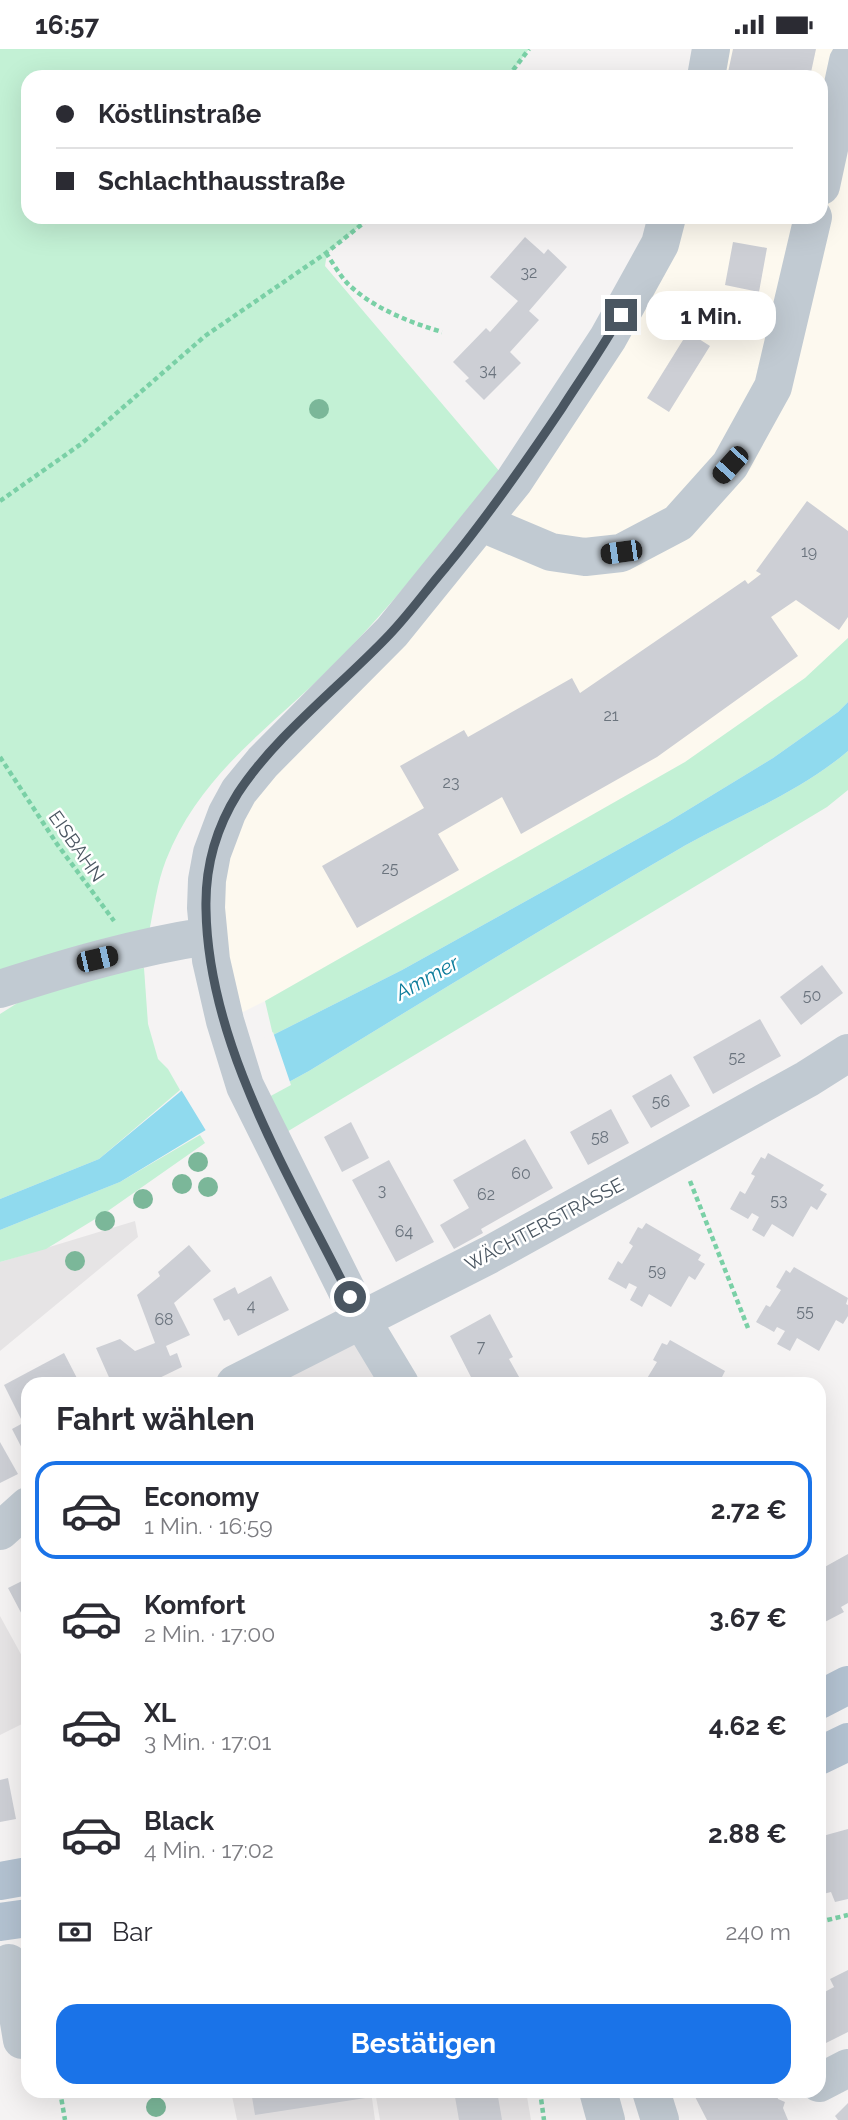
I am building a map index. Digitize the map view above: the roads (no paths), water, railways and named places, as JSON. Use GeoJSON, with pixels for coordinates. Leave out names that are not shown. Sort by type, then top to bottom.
{"type":"FeatureCollection","features":[{"type":"Feature","properties":{"kind":"main road"},"geometry":{"type":"LineString","coordinates":[[826,1696],[848,1685]]}},
{"type":"Feature","properties":{"kind":"main road"},"geometry":{"type":"LineString","coordinates":[[826,1753],[848,1742]]}},
{"type":"Feature","properties":{"kind":"main road"},"geometry":{"type":"LineString","coordinates":[[0,1881],[21,1878]]}},
{"type":"Feature","properties":{"kind":"main road"},"geometry":{"type":"LineString","coordinates":[[0,1922],[21,1919]]}},
{"type":"Feature","properties":{"kind":"street"},"geometry":{"type":"LineString","coordinates":[[707,70],[711,49]]}},
{"type":"Feature","properties":{"kind":"street"},"geometry":{"type":"LineString","coordinates":[[828,154],[848,61]]}},
{"type":"Feature","properties":{"kind":"street"},"geometry":{"type":"LineString","coordinates":[[396,1377],[362,1321],[245,1086],[225,1021],[208,936],[207,880],[212,853],[223,822],[239,791],[286,737],[392,632],[514,481],[608,338],[660,244],[665,224]]}},
{"type":"Feature","properties":{"kind":"street"},"geometry":{"type":"LineString","coordinates":[[482,523],[551,552],[585,558],[621,552],[678,523],[730,465],[773,387],[811,224]]}},
{"type":"Feature","properties":{"kind":"street"},"geometry":{"type":"LineString","coordinates":[[0,989],[78,963],[161,943],[208,936]]}},
{"type":"Feature","properties":{"kind":"street","name":"WÄCHTERSTRASSE"},"geometry":{"type":"LineString","coordinates":[[249,1377],[362,1321],[678,1151],[848,1053]]}},
{"type":"Feature","properties":{"kind":"street"},"geometry":{"type":"LineString","coordinates":[[0,1531],[21,1512]]}},
{"type":"Feature","properties":{"kind":"street"},"geometry":{"type":"LineString","coordinates":[[11,1961],[17,2041]]}},
{"type":"Feature","properties":{"kind":"street"},"geometry":{"type":"LineString","coordinates":[[826,2079],[848,2068]]}},
{"type":"Feature","properties":{"kind":"street"},"geometry":{"type":"LineString","coordinates":[[600,2098],[606,2120]]}},
{"type":"Feature","properties":{"kind":"street"},"geometry":{"type":"LineString","coordinates":[[653,2098],[660,2120]]}},
{"type":"Feature","properties":{"kind":"water","name":"Ammer"},"geometry":{"type":"Polygon","coordinates":[[[848,702],[848,751],[807,781],[628,879],[120,1182],[0,1230],[0,1199],[99,1159],[186,1087],[273,1035],[402,970],[668,822],[773,758],[848,702]]]}}]}
